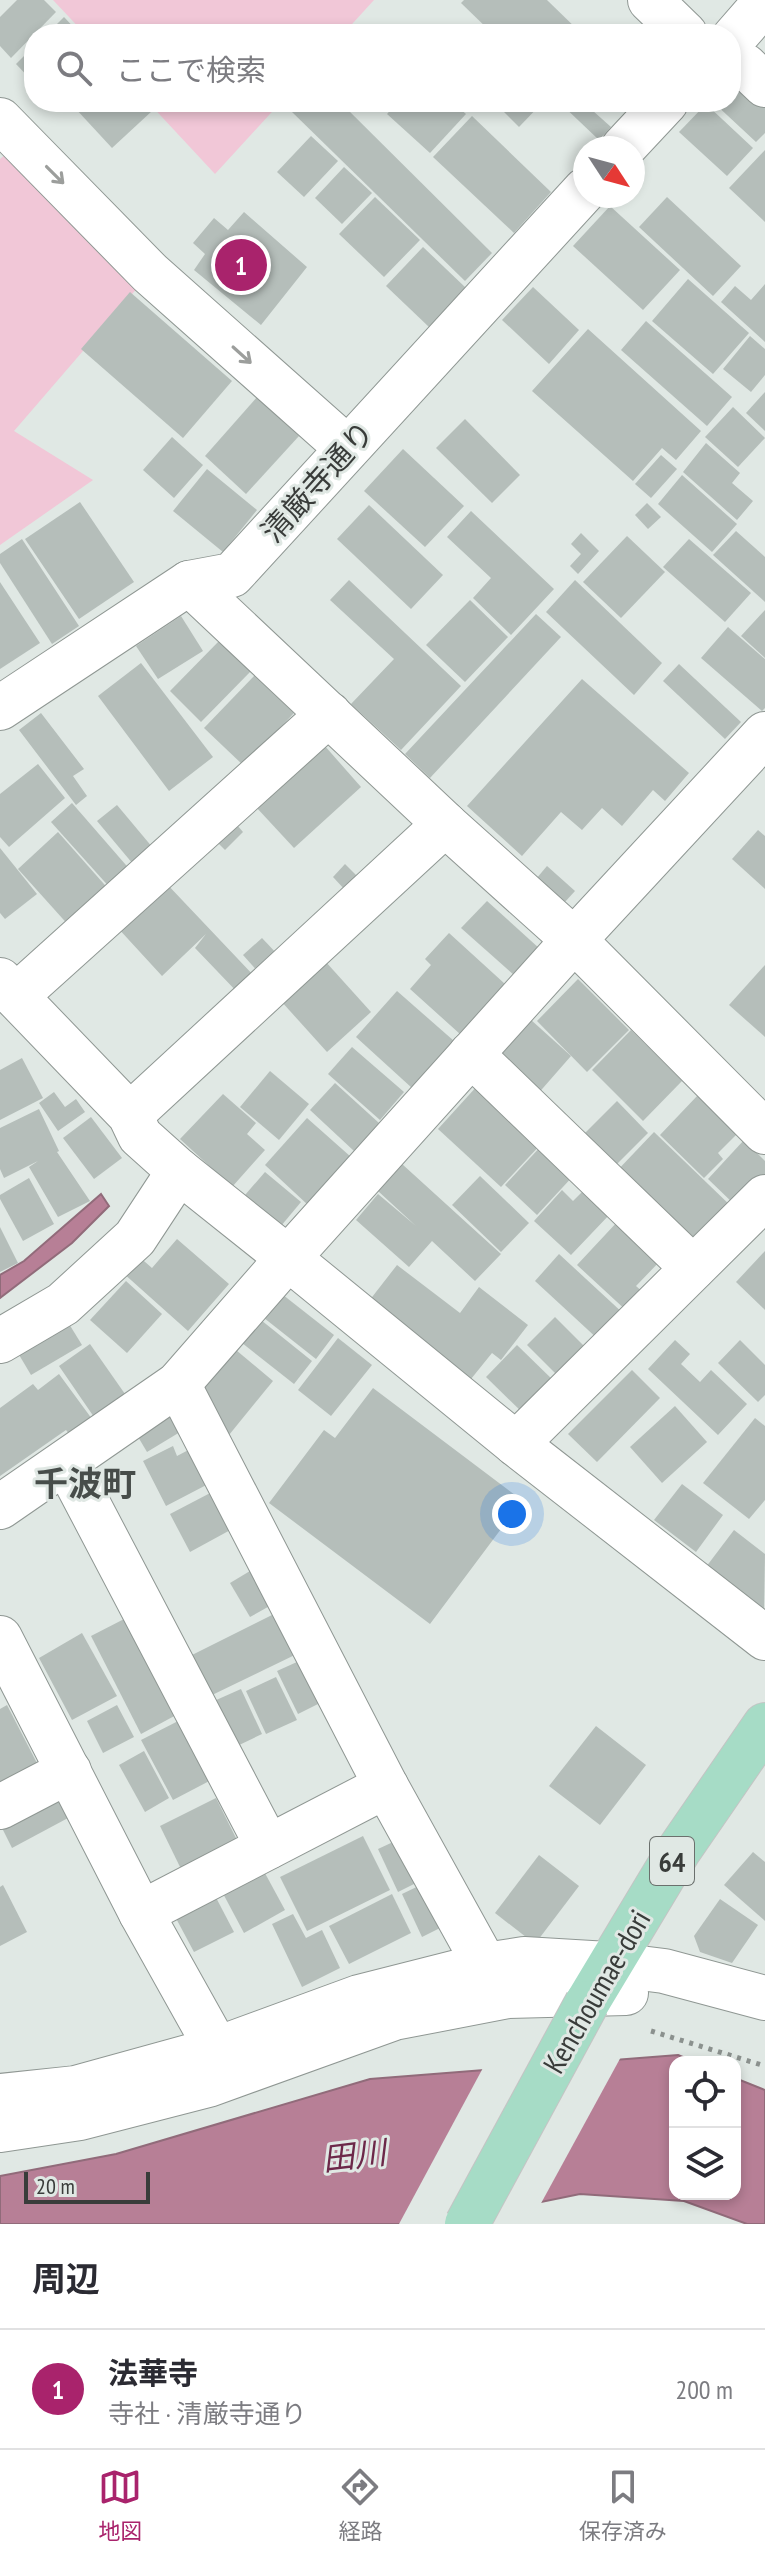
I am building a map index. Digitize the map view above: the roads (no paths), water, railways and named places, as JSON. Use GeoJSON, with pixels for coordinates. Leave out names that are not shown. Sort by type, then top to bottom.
{"type":"FeatureCollection","features":[{"type":"Feature","properties":{"kind":"main road","name":"Kenchoumae-dori"},"geometry":{"type":"LineString","coordinates":[[467,2224],[596,1987],[679,1850],[765,1725]]}},
{"type":"Feature","properties":{"kind":"street"},"geometry":{"type":"LineString","coordinates":[[650,0],[675,24]]}},
{"type":"Feature","properties":{"kind":"street"},"geometry":{"type":"LineString","coordinates":[[741,30],[765,2]]}},
{"type":"Feature","properties":{"kind":"street"},"geometry":{"type":"LineString","coordinates":[[741,64],[765,85]]}},
{"type":"Feature","properties":{"kind":"street"},"geometry":{"type":"LineString","coordinates":[[634,136],[657,112]]}},
{"type":"Feature","properties":{"kind":"street"},"geometry":{"type":"LineString","coordinates":[[0,120],[150,273],[347,448]]}},
{"type":"Feature","properties":{"kind":"street","name":"清厳寺通り"},"geometry":{"type":"LineString","coordinates":[[0,708],[189,583],[232,575],[573,203]]}},
{"type":"Feature","properties":{"kind":"street"},"geometry":{"type":"LineString","coordinates":[[189,583],[445,824],[574,940],[765,1132]]}},
{"type":"Feature","properties":{"kind":"street"},"geometry":{"type":"LineString","coordinates":[[329,714],[8,988],[130,1115],[140,1136],[179,1171],[516,1444],[765,1638]]}},
{"type":"Feature","properties":{"kind":"street"},"geometry":{"type":"LineString","coordinates":[[0,1507],[178,1384],[471,1054],[765,734]]}},
{"type":"Feature","properties":{"kind":"street"},"geometry":{"type":"LineString","coordinates":[[130,1115],[445,824]]}},
{"type":"Feature","properties":{"kind":"street"},"geometry":{"type":"LineString","coordinates":[[471,1054],[693,1268]]}},
{"type":"Feature","properties":{"kind":"street"},"geometry":{"type":"LineString","coordinates":[[0,1341],[63,1304],[135,1238],[179,1171]]}},
{"type":"Feature","properties":{"kind":"street"},"geometry":{"type":"LineString","coordinates":[[516,1444],[765,1197]]}},
{"type":"Feature","properties":{"kind":"street"},"geometry":{"type":"LineString","coordinates":[[178,1384],[386,1786],[485,1965]]}},
{"type":"Feature","properties":{"kind":"street"},"geometry":{"type":"LineString","coordinates":[[66,1462],[268,1847]]}},
{"type":"Feature","properties":{"kind":"street"},"geometry":{"type":"LineString","coordinates":[[0,1638],[141,1913],[217,2049]]}},
{"type":"Feature","properties":{"kind":"street"},"geometry":{"type":"LineString","coordinates":[[0,1807],[69,1771]]}},
{"type":"Feature","properties":{"kind":"street"},"geometry":{"type":"LineString","coordinates":[[141,1913],[386,1786]]}},
{"type":"Feature","properties":{"kind":"street"},"geometry":{"type":"LineString","coordinates":[[0,2096],[76,2088],[217,2049],[359,1997],[485,1965],[524,1959],[596,1987],[647,2012]]}},
{"type":"Feature","properties":{"kind":"street"},"geometry":{"type":"LineString","coordinates":[[0,2130],[80,2118],[208,2085],[394,2018],[508,1996],[596,1987],[664,1971],[765,1998]]}},
{"type":"Feature","properties":{"kind":"water"},"geometry":{"type":"Polygon","coordinates":[[[101,1194],[109,1206],[72,1243],[0,1298],[0,1275],[24,1261],[101,1194]]]}},
{"type":"Feature","properties":{"kind":"water","name":"田川"},"geometry":{"type":"Polygon","coordinates":[[[678,2055],[680,2056],[669,2056],[669,2200],[580,2194],[434,2224],[0,2224],[0,2176],[116,2154],[370,2079],[678,2055]]]}},
{"type":"Feature","properties":{"kind":"water"},"geometry":{"type":"Polygon","coordinates":[[[741,2080],[765,2090],[765,2224],[747,2224],[684,2201],[669,2200],[741,2200],[741,2080]]]}},
{"type":"Feature","properties":{"kind":"place","name":"法華寺"},"geometry":{"type":"Point","coordinates":[241,265]}},
{"type":"Feature","properties":{"kind":"district","name":"千波町"},"geometry":{"type":"Point","coordinates":[85,1483]}}]}
